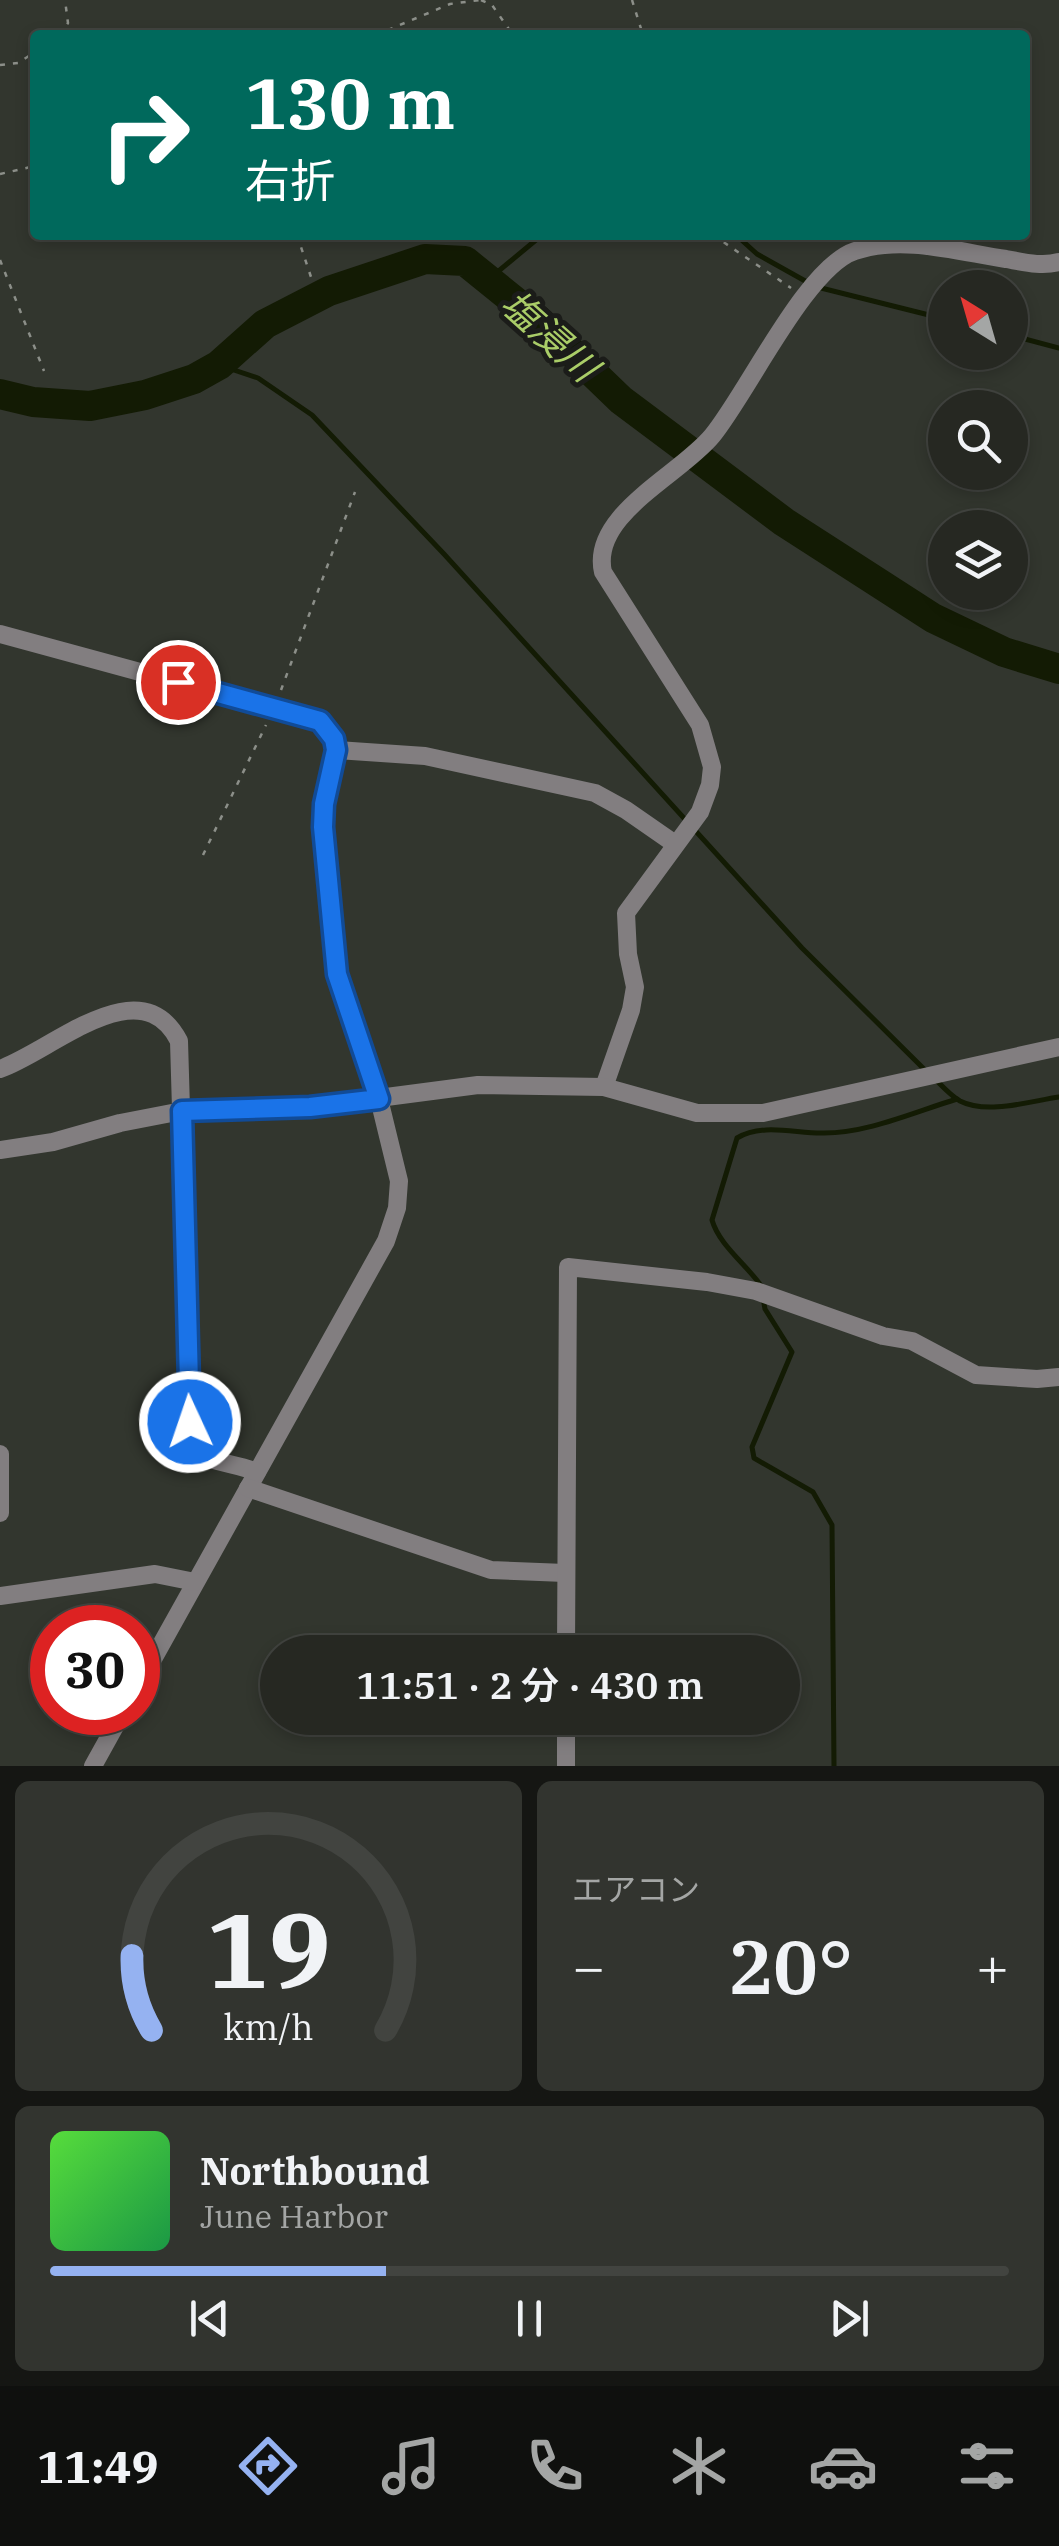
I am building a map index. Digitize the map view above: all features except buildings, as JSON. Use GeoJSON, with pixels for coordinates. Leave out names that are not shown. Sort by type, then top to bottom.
{"type":"FeatureCollection","features":[{"type":"Feature","properties":{"kind":"street"},"geometry":{"type":"LineString","coordinates":[[604,1087],[635,987],[626,913],[700,812],[712,767],[700,725],[603,572],[600,558],[606,538],[621,515],[708,441],[804,298],[842,256],[878,246],[905,244],[1025,262],[1059,262]]}},
{"type":"Feature","properties":{"kind":"street"},"geometry":{"type":"LineString","coordinates":[[0,634],[320,721],[334,739],[336,750],[323,816],[333,951],[337,974],[379,1099],[399,1181],[391,1224],[386,1241],[160,1646]]}},
{"type":"Feature","properties":{"kind":"street"},"geometry":{"type":"LineString","coordinates":[[336,750],[425,756],[594,793],[675,844]]}},
{"type":"Feature","properties":{"kind":"street"},"geometry":{"type":"LineString","coordinates":[[0,1069],[104,1017],[128,1010],[156,1012],[171,1026],[178,1042],[182,1111],[191,1449],[200,1457],[235,1463],[252,1480],[491,1570],[565,1573]]}},
{"type":"Feature","properties":{"kind":"street"},"geometry":{"type":"LineString","coordinates":[[0,1150],[52,1142],[182,1111],[310,1107],[478,1085],[604,1087],[697,1114],[763,1113],[1059,1047]]}},
{"type":"Feature","properties":{"kind":"street"},"geometry":{"type":"LineString","coordinates":[[566,1635],[568,1267],[707,1282],[765,1294],[883,1336],[912,1341],[976,1375],[1059,1377]]}},
{"type":"Feature","properties":{"kind":"street"},"geometry":{"type":"LineString","coordinates":[[0,1454],[0,1513]]}},
{"type":"Feature","properties":{"kind":"street"},"geometry":{"type":"LineString","coordinates":[[0,1596],[155,1574],[195,1582]]}},
{"type":"Feature","properties":{"kind":"street"},"geometry":{"type":"LineString","coordinates":[[93,1766],[110,1735]]}},
{"type":"Feature","properties":{"kind":"street"},"geometry":{"type":"LineString","coordinates":[[566,1735],[566,1766]]}},
{"type":"Feature","properties":{"kind":"path"},"geometry":{"type":"LineString","coordinates":[[63,30],[68,22],[64,0]]}},
{"type":"Feature","properties":{"kind":"path"},"geometry":{"type":"LineString","coordinates":[[388,30],[450,4],[480,0],[492,5],[510,30]]}},
{"type":"Feature","properties":{"kind":"path"},"geometry":{"type":"LineString","coordinates":[[632,0],[641,30]]}},
{"type":"Feature","properties":{"kind":"path"},"geometry":{"type":"LineString","coordinates":[[0,66],[18,63],[30,55]]}},
{"type":"Feature","properties":{"kind":"path"},"geometry":{"type":"LineString","coordinates":[[0,174],[30,167]]}},
{"type":"Feature","properties":{"kind":"path"},"geometry":{"type":"LineString","coordinates":[[299,240],[314,283]]}},
{"type":"Feature","properties":{"kind":"path"},"geometry":{"type":"LineString","coordinates":[[720,240],[804,298]]}},
{"type":"Feature","properties":{"kind":"path"},"geometry":{"type":"LineString","coordinates":[[0,260],[44,371]]}},
{"type":"Feature","properties":{"kind":"path"},"geometry":{"type":"LineString","coordinates":[[203,854],[274,708],[355,492]]}},
{"type":"Feature","properties":{"kind":"waterway"},"geometry":{"type":"LineString","coordinates":[[489,279],[536,240]]}},
{"type":"Feature","properties":{"kind":"waterway"},"geometry":{"type":"LineString","coordinates":[[742,240],[757,254],[807,282]]}},
{"type":"Feature","properties":{"kind":"waterway","name":"塩浸川"},"geometry":{"type":"LineString","coordinates":[[0,394],[33,402],[90,406],[145,395],[194,379],[219,365],[265,324],[329,291],[425,259],[465,261],[538,320],[621,400],[784,522],[933,618],[1004,652],[1059,669]]}},
{"type":"Feature","properties":{"kind":"waterway"},"geometry":{"type":"LineString","coordinates":[[817,287],[928,315]]}},
{"type":"Feature","properties":{"kind":"waterway"},"geometry":{"type":"LineString","coordinates":[[1028,340],[1059,348]]}},
{"type":"Feature","properties":{"kind":"waterway"},"geometry":{"type":"LineString","coordinates":[[219,365],[258,378],[312,415],[444,554],[802,948],[927,1072]]}},
{"type":"Feature","properties":{"kind":"waterway"},"geometry":{"type":"LineString","coordinates":[[935,1079],[960,1101],[983,1107],[1059,1097]]}},
{"type":"Feature","properties":{"kind":"waterway"},"geometry":{"type":"LineString","coordinates":[[762,1287],[727,1246],[712,1220],[737,1138],[767,1130],[855,1130],[957,1099]]}},
{"type":"Feature","properties":{"kind":"waterway"},"geometry":{"type":"LineString","coordinates":[[763,1298],[765,1309],[792,1352],[752,1447],[754,1458],[813,1492],[832,1525],[834,1766]]}},
{"type":"Feature","properties":{"kind":"route"},"geometry":{"type":"LineString","coordinates":[[178,682],[320,721],[334,739],[336,750],[323,827],[333,951],[337,974],[379,1099],[310,1107],[182,1111],[190,1422]]}}]}
